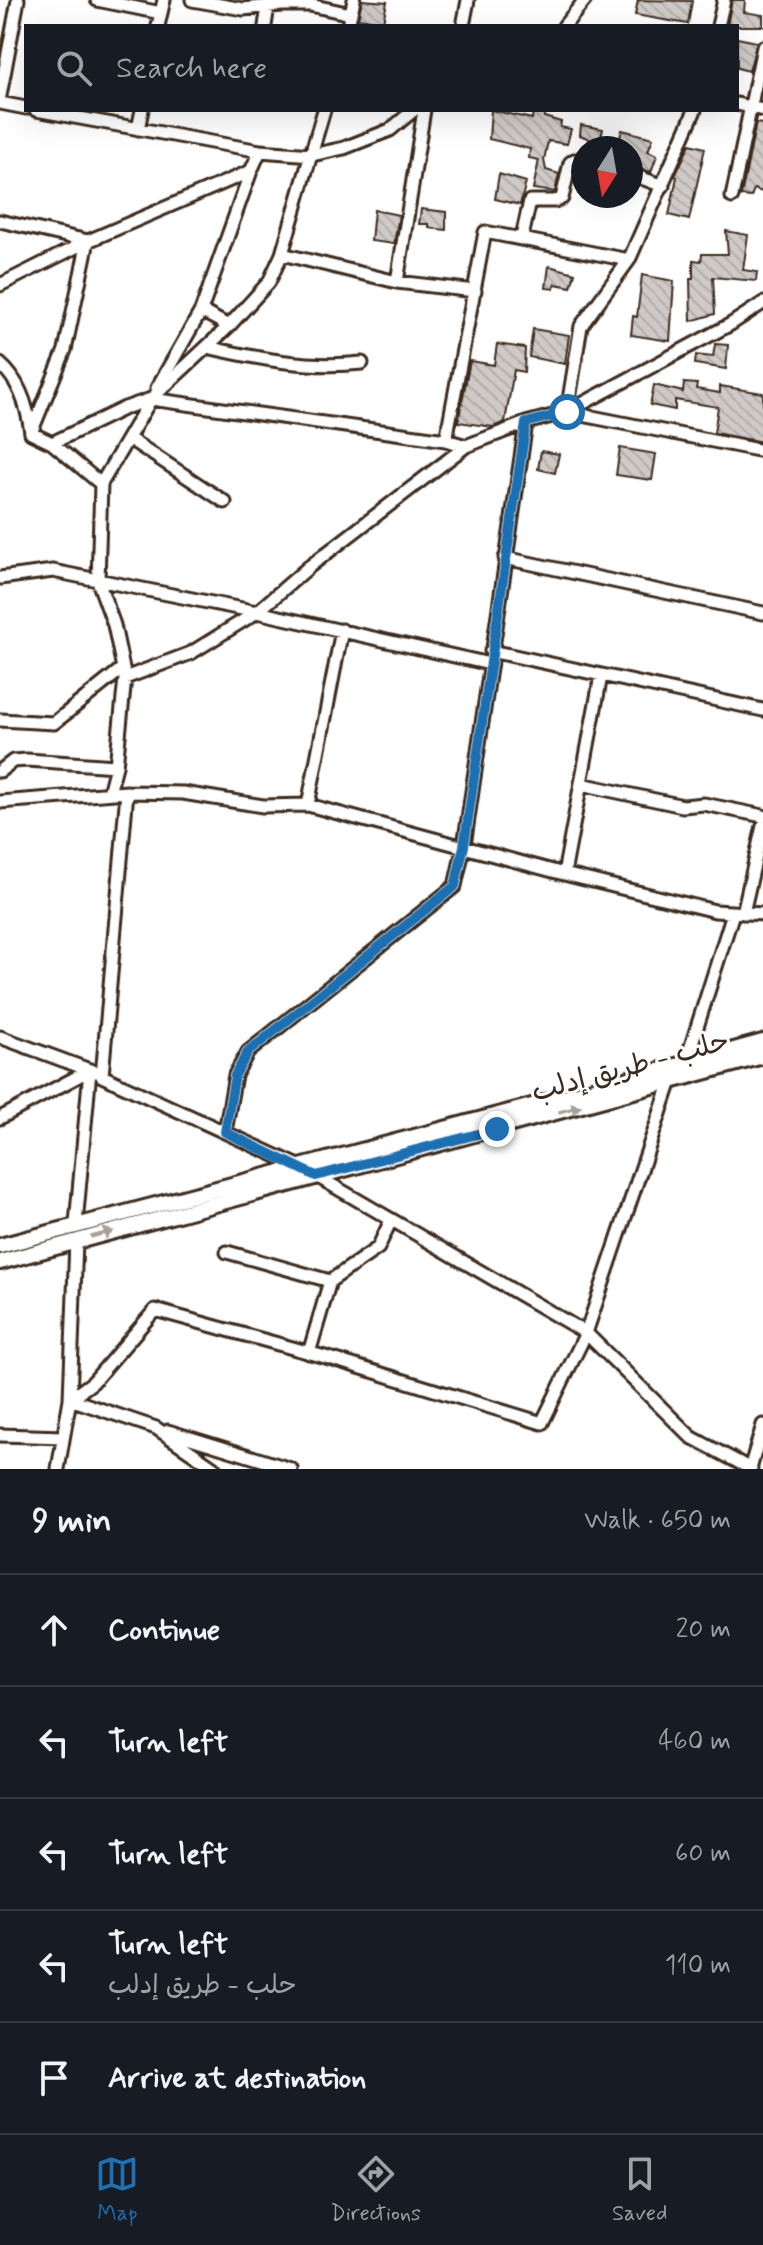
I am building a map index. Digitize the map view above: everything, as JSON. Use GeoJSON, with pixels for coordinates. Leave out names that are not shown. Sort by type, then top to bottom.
{"type":"FeatureCollection","features":[{"type":"Feature","properties":{"kind":"main road","name":"حلب - طريق إدلب"},"geometry":{"type":"LineString","coordinates":[[0,1246],[763,1042]]}},
{"type":"Feature","properties":{"kind":"main road","name":"حلب - طريق إدلب"},"geometry":{"type":"LineString","coordinates":[[0,1262],[763,1056]]}},
{"type":"Feature","properties":{"kind":"street"},"geometry":{"type":"LineString","coordinates":[[0,96],[18,0]]}},
{"type":"Feature","properties":{"kind":"street"},"geometry":{"type":"LineString","coordinates":[[97,0],[161,13]]}},
{"type":"Feature","properties":{"kind":"street"},"geometry":{"type":"LineString","coordinates":[[158,24],[164,0]]}},
{"type":"Feature","properties":{"kind":"street"},"geometry":{"type":"LineString","coordinates":[[192,0],[243,9],[273,4],[310,5],[349,20],[354,0]]}},
{"type":"Feature","properties":{"kind":"street"},"geometry":{"type":"LineString","coordinates":[[464,21],[468,0]]}},
{"type":"Feature","properties":{"kind":"street"},"geometry":{"type":"LineString","coordinates":[[566,24],[585,0]]}},
{"type":"Feature","properties":{"kind":"street"},"geometry":{"type":"LineString","coordinates":[[718,24],[724,0]]}},
{"type":"Feature","properties":{"kind":"street"},"geometry":{"type":"LineString","coordinates":[[266,24],[273,4]]}},
{"type":"Feature","properties":{"kind":"street"},"geometry":{"type":"LineString","coordinates":[[732,197],[757,109],[763,47]]}},
{"type":"Feature","properties":{"kind":"street"},"geometry":{"type":"LineString","coordinates":[[0,103],[24,108]]}},
{"type":"Feature","properties":{"kind":"street"},"geometry":{"type":"LineString","coordinates":[[47,112],[260,151],[312,155],[344,148],[390,130],[412,112]]}},
{"type":"Feature","properties":{"kind":"street"},"geometry":{"type":"LineString","coordinates":[[138,129],[142,112]]}},
{"type":"Feature","properties":{"kind":"street"},"geometry":{"type":"LineString","coordinates":[[52,443],[151,399],[229,326],[269,282],[282,254],[323,112]]}},
{"type":"Feature","properties":{"kind":"street"},"geometry":{"type":"LineString","coordinates":[[397,282],[424,112]]}},
{"type":"Feature","properties":{"kind":"street"},"geometry":{"type":"LineString","coordinates":[[567,412],[581,326],[629,260],[694,112]]}},
{"type":"Feature","properties":{"kind":"street"},"geometry":{"type":"LineString","coordinates":[[109,793],[116,766],[124,673],[114,625],[98,581],[101,484],[201,311],[260,151]]}},
{"type":"Feature","properties":{"kind":"street"},"geometry":{"type":"LineString","coordinates":[[522,237],[530,201],[562,198],[571,162]]}},
{"type":"Feature","properties":{"kind":"street"},"geometry":{"type":"LineString","coordinates":[[0,285],[88,241],[251,171]]}},
{"type":"Feature","properties":{"kind":"street"},"geometry":{"type":"LineString","coordinates":[[643,178],[663,186]]}},
{"type":"Feature","properties":{"kind":"street"},"geometry":{"type":"LineString","coordinates":[[0,221],[88,241]]}},
{"type":"Feature","properties":{"kind":"street"},"geometry":{"type":"LineString","coordinates":[[446,440],[485,232],[629,260]]}},
{"type":"Feature","properties":{"kind":"street"},"geometry":{"type":"LineString","coordinates":[[31,433],[65,350],[88,241]]}},
{"type":"Feature","properties":{"kind":"street"},"geometry":{"type":"LineString","coordinates":[[282,254],[397,282],[475,291]]}},
{"type":"Feature","properties":{"kind":"street"},"geometry":{"type":"LineString","coordinates":[[0,720],[54,723],[124,673],[191,653],[214,641],[257,612],[310,566],[466,446],[526,423],[567,412],[731,324],[763,303]]}},
{"type":"Feature","properties":{"kind":"street"},"geometry":{"type":"LineString","coordinates":[[201,311],[229,326]]}},
{"type":"Feature","properties":{"kind":"street"},"geometry":{"type":"LineString","coordinates":[[207,347],[292,363],[334,367],[362,363]]}},
{"type":"Feature","properties":{"kind":"street"},"geometry":{"type":"LineString","coordinates":[[0,364],[16,383],[29,416],[31,433]]}},
{"type":"Feature","properties":{"kind":"street"},"geometry":{"type":"LineString","coordinates":[[151,399],[446,440],[466,446]]}},
{"type":"Feature","properties":{"kind":"street"},"geometry":{"type":"LineString","coordinates":[[567,412],[763,451]]}},
{"type":"Feature","properties":{"kind":"street"},"geometry":{"type":"LineString","coordinates":[[225,1132],[235,1075],[248,1052],[455,886],[464,846],[526,423]]}},
{"type":"Feature","properties":{"kind":"street"},"geometry":{"type":"LineString","coordinates":[[31,433],[52,443],[101,484]]}},
{"type":"Feature","properties":{"kind":"street"},"geometry":{"type":"LineString","coordinates":[[128,438],[225,502]]}},
{"type":"Feature","properties":{"kind":"street"},"geometry":{"type":"LineString","coordinates":[[505,558],[763,613]]}},
{"type":"Feature","properties":{"kind":"street"},"geometry":{"type":"LineString","coordinates":[[0,578],[53,571],[763,710]]}},
{"type":"Feature","properties":{"kind":"street"},"geometry":{"type":"LineString","coordinates":[[308,805],[342,630]]}},
{"type":"Feature","properties":{"kind":"street"},"geometry":{"type":"LineString","coordinates":[[564,874],[601,676]]}},
{"type":"Feature","properties":{"kind":"street"},"geometry":{"type":"LineString","coordinates":[[0,771],[13,761],[27,760],[116,766]]}},
{"type":"Feature","properties":{"kind":"street"},"geometry":{"type":"LineString","coordinates":[[581,784],[683,806],[704,804],[763,816]]}},
{"type":"Feature","properties":{"kind":"street"},"geometry":{"type":"LineString","coordinates":[[102,1076],[127,792]]}},
{"type":"Feature","properties":{"kind":"street"},"geometry":{"type":"LineString","coordinates":[[0,802],[127,792],[183,793],[263,806],[308,805],[564,874],[738,913],[763,914]]}},
{"type":"Feature","properties":{"kind":"street"},"geometry":{"type":"LineString","coordinates":[[70,1399],[93,1382],[155,1310],[542,1423],[586,1333],[670,1083],[681,1064],[738,913],[763,826]]}},
{"type":"Feature","properties":{"kind":"street"},"geometry":{"type":"LineString","coordinates":[[0,1037],[90,1070],[301,1167],[586,1333],[691,1437],[750,1469],[763,1425]]}},
{"type":"Feature","properties":{"kind":"street"},"geometry":{"type":"LineString","coordinates":[[0,1118],[90,1070]]}},
{"type":"Feature","properties":{"kind":"street"},"geometry":{"type":"LineString","coordinates":[[76,1224],[90,1070]]}},
{"type":"Feature","properties":{"kind":"street"},"geometry":{"type":"LineString","coordinates":[[309,1353],[330,1281],[378,1248],[391,1220]]}},
{"type":"Feature","properties":{"kind":"street"},"geometry":{"type":"LineString","coordinates":[[58,1469],[70,1399],[76,1241]]}},
{"type":"Feature","properties":{"kind":"street"},"geometry":{"type":"LineString","coordinates":[[227,1252],[330,1281]]}},
{"type":"Feature","properties":{"kind":"street"},"geometry":{"type":"LineString","coordinates":[[70,1399],[291,1469]]}},
{"type":"Feature","properties":{"kind":"street"},"geometry":{"type":"LineString","coordinates":[[156,1428],[216,1469]]}},
{"type":"Feature","properties":{"kind":"street"},"geometry":{"type":"LineString","coordinates":[[0,1435],[63,1437]]}},
{"type":"Feature","properties":{"kind":"building"},"geometry":{"type":"Polygon","coordinates":[[[362,0],[387,2],[383,22],[358,18],[362,0]]]}},
{"type":"Feature","properties":{"kind":"building"},"geometry":{"type":"Polygon","coordinates":[[[638,0],[692,1],[688,24],[635,15],[638,0]]]}},
{"type":"Feature","properties":{"kind":"building"},"geometry":{"type":"Polygon","coordinates":[[[732,0],[745,0],[744,12],[763,15],[763,26],[727,24],[732,0]]]}},
{"type":"Feature","properties":{"kind":"building"},"geometry":{"type":"Polygon","coordinates":[[[739,38],[757,42],[749,71],[739,68],[739,38]]]}},
{"type":"Feature","properties":{"kind":"building"},"geometry":{"type":"Polygon","coordinates":[[[491,112],[532,119],[533,112],[544,113],[544,117],[561,122],[560,127],[571,129],[567,144],[548,141],[544,160],[546,170],[559,174],[555,192],[533,189],[539,160],[529,158],[530,149],[489,139],[491,112]]]}},
{"type":"Feature","properties":{"kind":"building"},"geometry":{"type":"Polygon","coordinates":[[[756,123],[763,124],[762,192],[754,189],[751,197],[741,196],[756,123]]]}},
{"type":"Feature","properties":{"kind":"building"},"geometry":{"type":"Polygon","coordinates":[[[581,125],[603,129],[601,136],[580,135],[581,125]]]}},
{"type":"Feature","properties":{"kind":"building"},"geometry":{"type":"Polygon","coordinates":[[[622,130],[653,138],[648,151],[657,155],[651,172],[643,170],[643,136],[620,136],[622,130]]]}},
{"type":"Feature","properties":{"kind":"building"},"geometry":{"type":"Polygon","coordinates":[[[690,144],[705,148],[689,220],[669,215],[675,176],[690,144]]]}},
{"type":"Feature","properties":{"kind":"building"},"geometry":{"type":"Polygon","coordinates":[[[499,174],[526,182],[520,205],[495,199],[499,174]]]}},
{"type":"Feature","properties":{"kind":"building"},"geometry":{"type":"Polygon","coordinates":[[[421,209],[446,212],[446,230],[419,224],[421,209]]]}},
{"type":"Feature","properties":{"kind":"building"},"geometry":{"type":"Polygon","coordinates":[[[374,210],[399,215],[394,244],[371,241],[374,210]]]}},
{"type":"Feature","properties":{"kind":"building"},"geometry":{"type":"Polygon","coordinates":[[[726,231],[748,235],[743,270],[757,272],[756,281],[713,277],[715,314],[691,321],[693,260],[701,261],[702,254],[728,254],[726,231]]]}},
{"type":"Feature","properties":{"kind":"building"},"geometry":{"type":"Polygon","coordinates":[[[549,266],[575,273],[571,287],[555,284],[554,289],[546,288],[549,266]]]}},
{"type":"Feature","properties":{"kind":"building"},"geometry":{"type":"Polygon","coordinates":[[[642,275],[674,281],[670,341],[631,335],[633,316],[637,317],[642,275]]]}},
{"type":"Feature","properties":{"kind":"building"},"geometry":{"type":"Polygon","coordinates":[[[533,329],[569,335],[565,364],[529,357],[533,329]]]}},
{"type":"Feature","properties":{"kind":"building"},"geometry":{"type":"Polygon","coordinates":[[[497,344],[525,348],[524,372],[514,370],[505,422],[493,427],[458,422],[470,361],[494,365],[497,344]]]}},
{"type":"Feature","properties":{"kind":"building"},"geometry":{"type":"Polygon","coordinates":[[[715,344],[728,345],[726,369],[695,364],[696,355],[713,357],[715,344]]]}},
{"type":"Feature","properties":{"kind":"building"},"geometry":{"type":"Polygon","coordinates":[[[684,383],[697,384],[696,389],[720,393],[720,386],[763,393],[763,442],[714,433],[718,407],[675,400],[675,410],[650,405],[654,385],[683,392],[684,383]]]}},
{"type":"Feature","properties":{"kind":"building"},"geometry":{"type":"Polygon","coordinates":[[[620,448],[656,454],[652,480],[616,475],[620,448]]]}},
{"type":"Feature","properties":{"kind":"building"},"geometry":{"type":"Polygon","coordinates":[[[541,451],[559,454],[555,473],[538,469],[541,451]]]}},
{"type":"Feature","properties":{"kind":"route"},"geometry":{"type":"LineString","coordinates":[[497,1129],[316,1176],[225,1132],[235,1075],[248,1052],[455,886],[464,846],[526,423],[567,412]]}}]}
